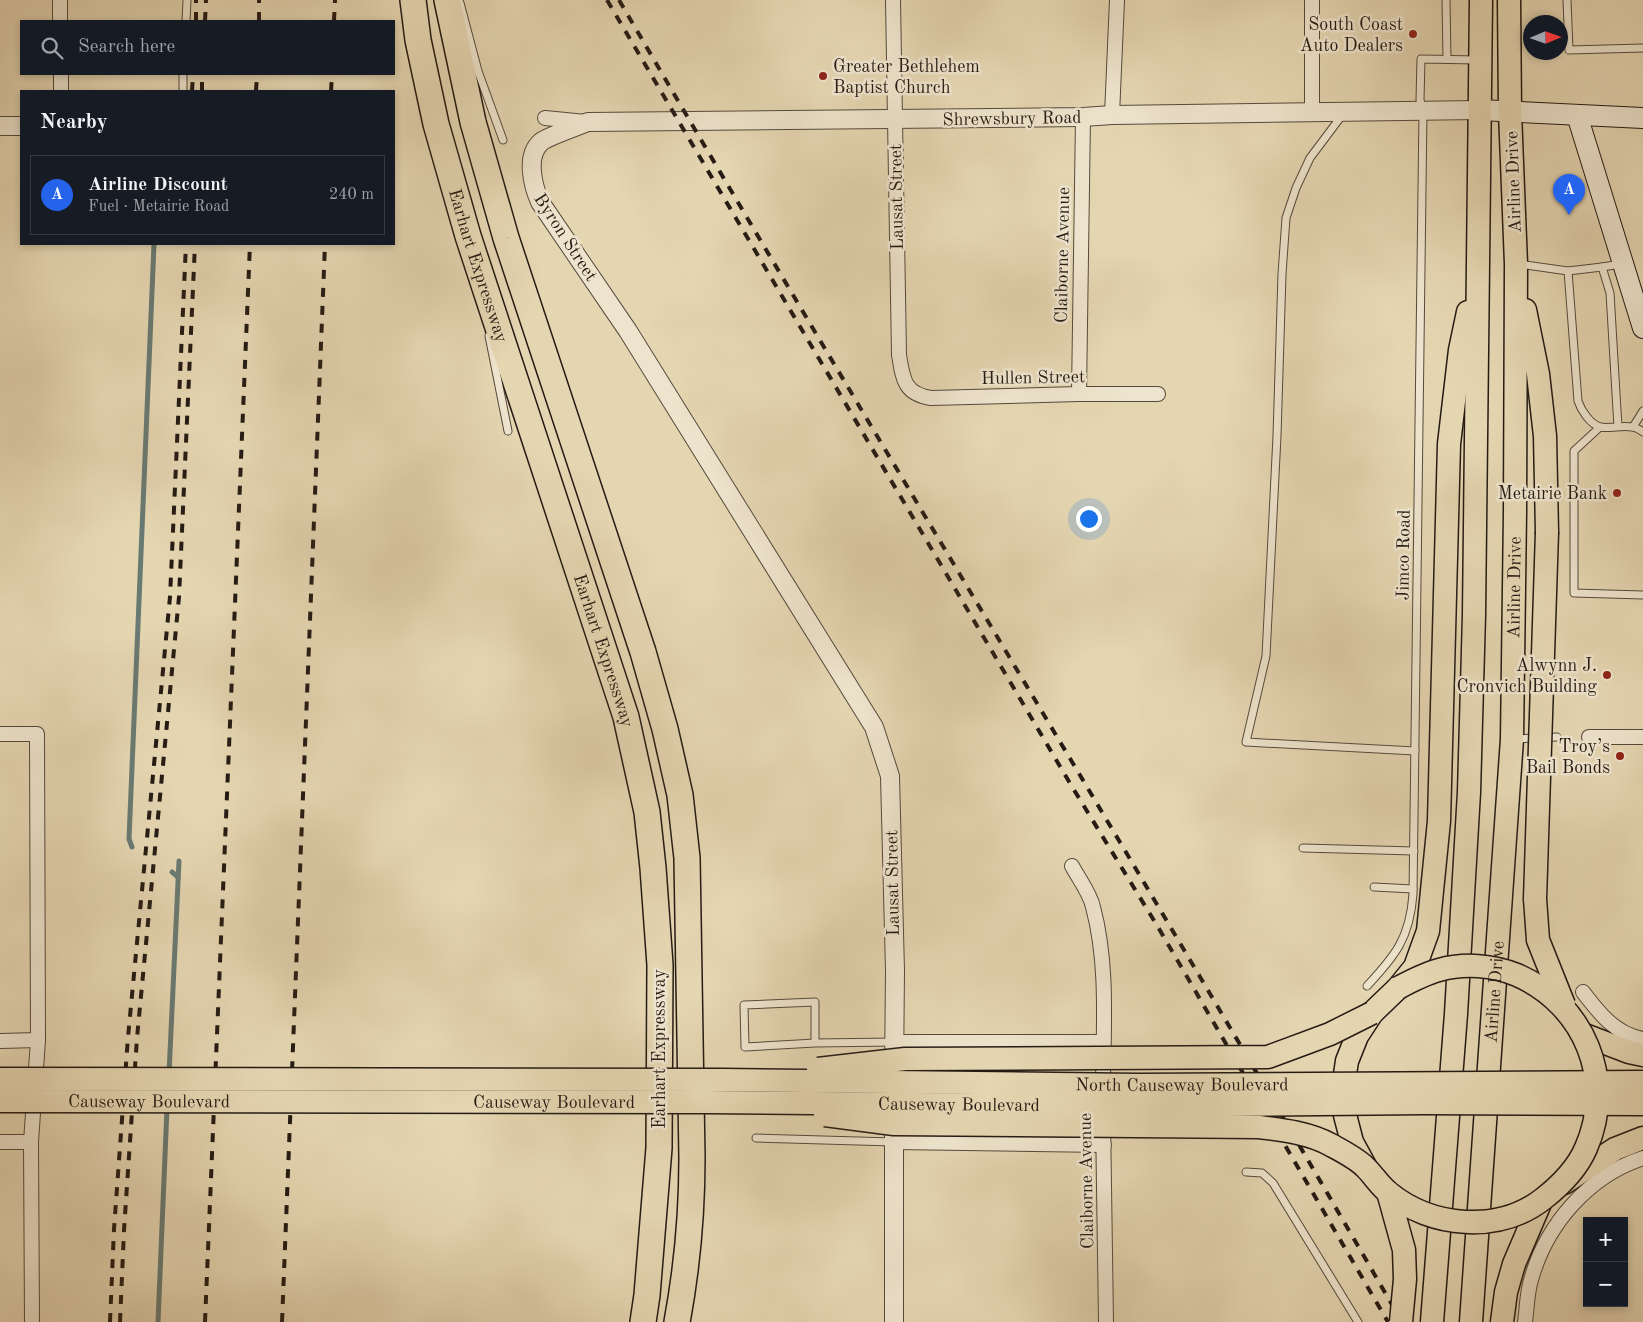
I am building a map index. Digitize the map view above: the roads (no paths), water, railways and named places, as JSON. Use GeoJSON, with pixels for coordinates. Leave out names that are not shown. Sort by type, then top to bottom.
{"type":"FeatureCollection","features":[{"type":"Feature","properties":{"kind":"highway","name":"Earhart Expressway"},"geometry":{"type":"LineString","coordinates":[[412,0],[418,40],[436,124],[468,236],[626,717],[647,812],[660,965],[660,1148],[647,1295],[642,1322]]}},
{"type":"Feature","properties":{"kind":"highway","name":"Earhart Expressway"},"geometry":{"type":"LineString","coordinates":[[448,0],[473,122],[506,238],[643,652],[665,730],[680,795],[687,858],[692,1200],[683,1291],[677,1322]]}},
{"type":"Feature","properties":{"kind":"highway","name":"Airline Drive"},"geometry":{"type":"LineString","coordinates":[[1432,1322],[1456,1014],[1469,792],[1474,616],[1481,0]]}},
{"type":"Feature","properties":{"kind":"highway","name":"Airline Drive"},"geometry":{"type":"LineString","coordinates":[[1471,1322],[1512,739],[1516,264],[1510,112],[1509,0]]}},
{"type":"Feature","properties":{"kind":"highway"},"geometry":{"type":"LineString","coordinates":[[1516,264],[1538,374],[1544,436],[1547,532],[1535,899],[1538,940],[1565,1008],[1582,1034],[1592,1055],[1597,1078],[1598,1102],[1594,1126],[1586,1148],[1574,1168],[1559,1186]]}},
{"type":"Feature","properties":{"kind":"highway"},"geometry":{"type":"LineString","coordinates":[[1478,265],[1460,350],[1449,444],[1438,821],[1428,932],[1416,967],[1398,988],[1372,1013],[1357,1036],[1347,1061],[1343,1088],[1344,1116],[1352,1142],[1365,1166],[1388,1192],[1402,1203],[1427,1214],[1454,1221],[1490,1221],[1525,1210],[1541,1201],[1559,1186],[1615,1149],[1643,1138]]}},
{"type":"Feature","properties":{"kind":"highway"},"geometry":{"type":"LineString","coordinates":[[1398,988],[1418,977],[1440,970],[1462,966],[1485,967],[1508,972],[1529,980],[1565,1008]]}},
{"type":"Feature","properties":{"kind":"highway"},"geometry":{"type":"LineString","coordinates":[[722,1080],[905,1059],[1268,1057],[1330,1034],[1372,1013]]}},
{"type":"Feature","properties":{"kind":"highway"},"geometry":{"type":"LineString","coordinates":[[1582,1034],[1629,1052],[1643,1055]]}},
{"type":"Feature","properties":{"kind":"highway","name":"Causeway Boulevard"},"geometry":{"type":"LineString","coordinates":[[0,1079],[722,1080]]}},
{"type":"Feature","properties":{"kind":"highway","name":"North Causeway Boulevard"},"geometry":{"type":"LineString","coordinates":[[722,1080],[1138,1084],[1643,1082]]}},
{"type":"Feature","properties":{"kind":"highway","name":"Causeway Boulevard"},"geometry":{"type":"LineString","coordinates":[[0,1101],[707,1102],[1137,1106]]}},
{"type":"Feature","properties":{"kind":"highway"},"geometry":{"type":"LineString","coordinates":[[707,1102],[788,1110],[894,1124],[1258,1127],[1308,1136],[1330,1144],[1365,1166]]}},
{"type":"Feature","properties":{"kind":"highway","name":"North Causeway Boulevard"},"geometry":{"type":"LineString","coordinates":[[1137,1106],[1424,1103],[1643,1104]]}},
{"type":"Feature","properties":{"kind":"highway"},"geometry":{"type":"LineString","coordinates":[[1388,1192],[1404,1250],[1405,1279],[1401,1322]]}},
{"type":"Feature","properties":{"kind":"highway"},"geometry":{"type":"LineString","coordinates":[[1502,1322],[1506,1292],[1514,1264],[1541,1201]]}},
{"type":"Feature","properties":{"kind":"main road"},"geometry":{"type":"LineString","coordinates":[[1480,110],[1643,118]]}},
{"type":"Feature","properties":{"kind":"main road"},"geometry":{"type":"LineString","coordinates":[[1577,115],[1643,328]]}},
{"type":"Feature","properties":{"kind":"street"},"geometry":{"type":"LineString","coordinates":[[60,0],[60,20]]}},
{"type":"Feature","properties":{"kind":"street","name":"Lausat Street"},"geometry":{"type":"LineString","coordinates":[[893,0],[899,355],[902,378],[910,391]]}},
{"type":"Feature","properties":{"kind":"street"},"geometry":{"type":"LineString","coordinates":[[1112,116],[1117,0]]}},
{"type":"Feature","properties":{"kind":"street"},"geometry":{"type":"LineString","coordinates":[[1312,0],[1312,112]]}},
{"type":"Feature","properties":{"kind":"street"},"geometry":{"type":"LineString","coordinates":[[61,75],[61,90]]}},
{"type":"Feature","properties":{"kind":"street","name":"Shrewsbury Road"},"geometry":{"type":"LineString","coordinates":[[545,118],[588,122],[1083,117],[1480,110]]}},
{"type":"Feature","properties":{"kind":"street","name":"Claiborne Avenue"},"geometry":{"type":"LineString","coordinates":[[1079,394],[1083,117]]}},
{"type":"Feature","properties":{"kind":"street","name":"Byron Street"},"geometry":{"type":"LineString","coordinates":[[588,122],[541,142],[534,155],[532,167],[534,188],[540,202],[623,323],[725,488]]}},
{"type":"Feature","properties":{"kind":"street"},"geometry":{"type":"LineString","coordinates":[[0,126],[20,126]]}},
{"type":"Feature","properties":{"kind":"street","name":"Hullen Street"},"geometry":{"type":"LineString","coordinates":[[910,391],[920,396],[931,398],[1158,394]]}},
{"type":"Feature","properties":{"kind":"street","name":"Lausat Street"},"geometry":{"type":"LineString","coordinates":[[725,488],[874,728],[890,776],[895,1042],[893,1142],[894,1322]]}},
{"type":"Feature","properties":{"kind":"street"},"geometry":{"type":"LineString","coordinates":[[0,734],[37,734],[38,1040],[31,1142],[32,1322]]}},
{"type":"Feature","properties":{"kind":"street"},"geometry":{"type":"LineString","coordinates":[[1589,738],[1643,737]]}},
{"type":"Feature","properties":{"kind":"street","name":"Claiborne Avenue"},"geometry":{"type":"LineString","coordinates":[[1072,866],[1093,906],[1104,984],[1106,1322]]}},
{"type":"Feature","properties":{"kind":"street"},"geometry":{"type":"LineString","coordinates":[[1583,992],[1599,1014],[1614,1027],[1643,1039]]}},
{"type":"Feature","properties":{"kind":"street"},"geometry":{"type":"LineString","coordinates":[[0,1041],[38,1040]]}},
{"type":"Feature","properties":{"kind":"street"},"geometry":{"type":"LineString","coordinates":[[895,1042],[1103,1042]]}},
{"type":"Feature","properties":{"kind":"street"},"geometry":{"type":"LineString","coordinates":[[0,1142],[31,1142]]}},
{"type":"Feature","properties":{"kind":"street"},"geometry":{"type":"LineString","coordinates":[[893,1142],[1104,1145]]}},
{"type":"Feature","properties":{"kind":"street"},"geometry":{"type":"LineString","coordinates":[[1525,1322],[1530,1281],[1541,1252],[1560,1220],[1585,1190],[1612,1173],[1643,1158]]}},
{"type":"Feature","properties":{"kind":"lane"},"geometry":{"type":"LineString","coordinates":[[186,20],[187,0]]}},
{"type":"Feature","properties":{"kind":"lane"},"geometry":{"type":"LineString","coordinates":[[459,0],[478,71],[504,140]]}},
{"type":"Feature","properties":{"kind":"lane"},"geometry":{"type":"LineString","coordinates":[[1446,0],[1446,59],[1481,60]]}},
{"type":"Feature","properties":{"kind":"lane"},"geometry":{"type":"LineString","coordinates":[[1567,0],[1569,50],[1643,48]]}},
{"type":"Feature","properties":{"kind":"lane","name":"Jimco Road"},"geometry":{"type":"LineString","coordinates":[[1367,986],[1392,960],[1404,940],[1412,912],[1423,111],[1420,100],[1420,58],[1446,59]]}},
{"type":"Feature","properties":{"kind":"lane"},"geometry":{"type":"LineString","coordinates":[[183,75],[183,90]]}},
{"type":"Feature","properties":{"kind":"lane"},"geometry":{"type":"LineString","coordinates":[[1345,112],[1310,158],[1296,188],[1286,218],[1266,656],[1246,742],[1415,751]]}},
{"type":"Feature","properties":{"kind":"lane"},"geometry":{"type":"LineString","coordinates":[[468,236],[482,304]]}},
{"type":"Feature","properties":{"kind":"lane"},"geometry":{"type":"LineString","coordinates":[[1516,264],[1568,271],[1623,264]]}},
{"type":"Feature","properties":{"kind":"lane"},"geometry":{"type":"LineString","coordinates":[[1602,267],[1610,293],[1618,427]]}},
{"type":"Feature","properties":{"kind":"lane"},"geometry":{"type":"LineString","coordinates":[[1568,271],[1578,401],[1584,414],[1600,427],[1633,426],[1643,432]]}},
{"type":"Feature","properties":{"kind":"lane"},"geometry":{"type":"LineString","coordinates":[[486,324],[508,431]]}},
{"type":"Feature","properties":{"kind":"lane"},"geometry":{"type":"LineString","coordinates":[[1633,426],[1643,411]]}},
{"type":"Feature","properties":{"kind":"lane"},"geometry":{"type":"LineString","coordinates":[[1600,427],[1574,451],[1574,593],[1643,595]]}},
{"type":"Feature","properties":{"kind":"lane"},"geometry":{"type":"LineString","coordinates":[[1512,739],[1557,737]]}},
{"type":"Feature","properties":{"kind":"lane"},"geometry":{"type":"LineString","coordinates":[[1303,848],[1414,852]]}},
{"type":"Feature","properties":{"kind":"lane"},"geometry":{"type":"LineString","coordinates":[[1374,887],[1413,888]]}},
{"type":"Feature","properties":{"kind":"lane"},"geometry":{"type":"LineString","coordinates":[[816,1043],[815,1002],[744,1004],[745,1048],[816,1043],[895,1042]]}},
{"type":"Feature","properties":{"kind":"lane"},"geometry":{"type":"LineString","coordinates":[[756,1138],[893,1142]]}},
{"type":"Feature","properties":{"kind":"lane"},"geometry":{"type":"LineString","coordinates":[[1246,1172],[1262,1173],[1272,1183],[1358,1322]]}},
{"type":"Feature","properties":{"kind":"waterway"},"geometry":{"type":"LineString","coordinates":[[132,847],[129,839],[154,245]]}},
{"type":"Feature","properties":{"kind":"waterway"},"geometry":{"type":"LineString","coordinates":[[169,1074],[179,861]]}},
{"type":"Feature","properties":{"kind":"waterway"},"geometry":{"type":"LineString","coordinates":[[172,872],[178,877]]}},
{"type":"Feature","properties":{"kind":"waterway"},"geometry":{"type":"LineString","coordinates":[[158,1322],[167,1108]]}},
{"type":"Feature","properties":{"kind":"railway"},"geometry":{"type":"LineString","coordinates":[[196,0],[196,20]]}},
{"type":"Feature","properties":{"kind":"railway"},"geometry":{"type":"LineString","coordinates":[[205,20],[206,0]]}},
{"type":"Feature","properties":{"kind":"railway"},"geometry":{"type":"LineString","coordinates":[[259,0],[259,20]]}},
{"type":"Feature","properties":{"kind":"railway"},"geometry":{"type":"LineString","coordinates":[[334,20],[335,0]]}},
{"type":"Feature","properties":{"kind":"railway"},"geometry":{"type":"LineString","coordinates":[[607,0],[1071,785],[1158,927],[1388,1322]]}},
{"type":"Feature","properties":{"kind":"railway"},"geometry":{"type":"LineString","coordinates":[[619,0],[814,331],[1208,990],[1402,1322]]}},
{"type":"Feature","properties":{"kind":"railway"},"geometry":{"type":"LineString","coordinates":[[192,90],[193,75]]}},
{"type":"Feature","properties":{"kind":"railway"},"geometry":{"type":"LineString","coordinates":[[202,75],[202,90]]}},
{"type":"Feature","properties":{"kind":"railway"},"geometry":{"type":"LineString","coordinates":[[256,90],[257,75]]}},
{"type":"Feature","properties":{"kind":"railway"},"geometry":{"type":"LineString","coordinates":[[331,90],[332,75]]}},
{"type":"Feature","properties":{"kind":"railway"},"geometry":{"type":"LineString","coordinates":[[110,1322],[114,1229],[128,1037],[170,597],[186,245]]}},
{"type":"Feature","properties":{"kind":"railway"},"geometry":{"type":"LineString","coordinates":[[120,1322],[124,1230],[137,1038],[179,597],[195,245]]}},
{"type":"Feature","properties":{"kind":"railway"},"geometry":{"type":"LineString","coordinates":[[205,1322],[250,245]]}},
{"type":"Feature","properties":{"kind":"railway"},"geometry":{"type":"LineString","coordinates":[[282,1322],[325,245]]}},
{"type":"Feature","properties":{"kind":"place","name":"South Coast Auto Dealers"},"geometry":{"type":"Point","coordinates":[1413,34]}},
{"type":"Feature","properties":{"kind":"place","name":"Greater Bethlehem Baptist Church"},"geometry":{"type":"Point","coordinates":[823,76]}},
{"type":"Feature","properties":{"kind":"place","name":"Airline Discount"},"geometry":{"type":"Point","coordinates":[1569,215]}},
{"type":"Feature","properties":{"kind":"place","name":"Metairie Bank"},"geometry":{"type":"Point","coordinates":[1617,493]}},
{"type":"Feature","properties":{"kind":"place","name":"Alwynn J. Cronvich Building"},"geometry":{"type":"Point","coordinates":[1607,675]}},
{"type":"Feature","properties":{"kind":"place","name":"Troy’s Bail Bonds"},"geometry":{"type":"Point","coordinates":[1620,756]}}]}
